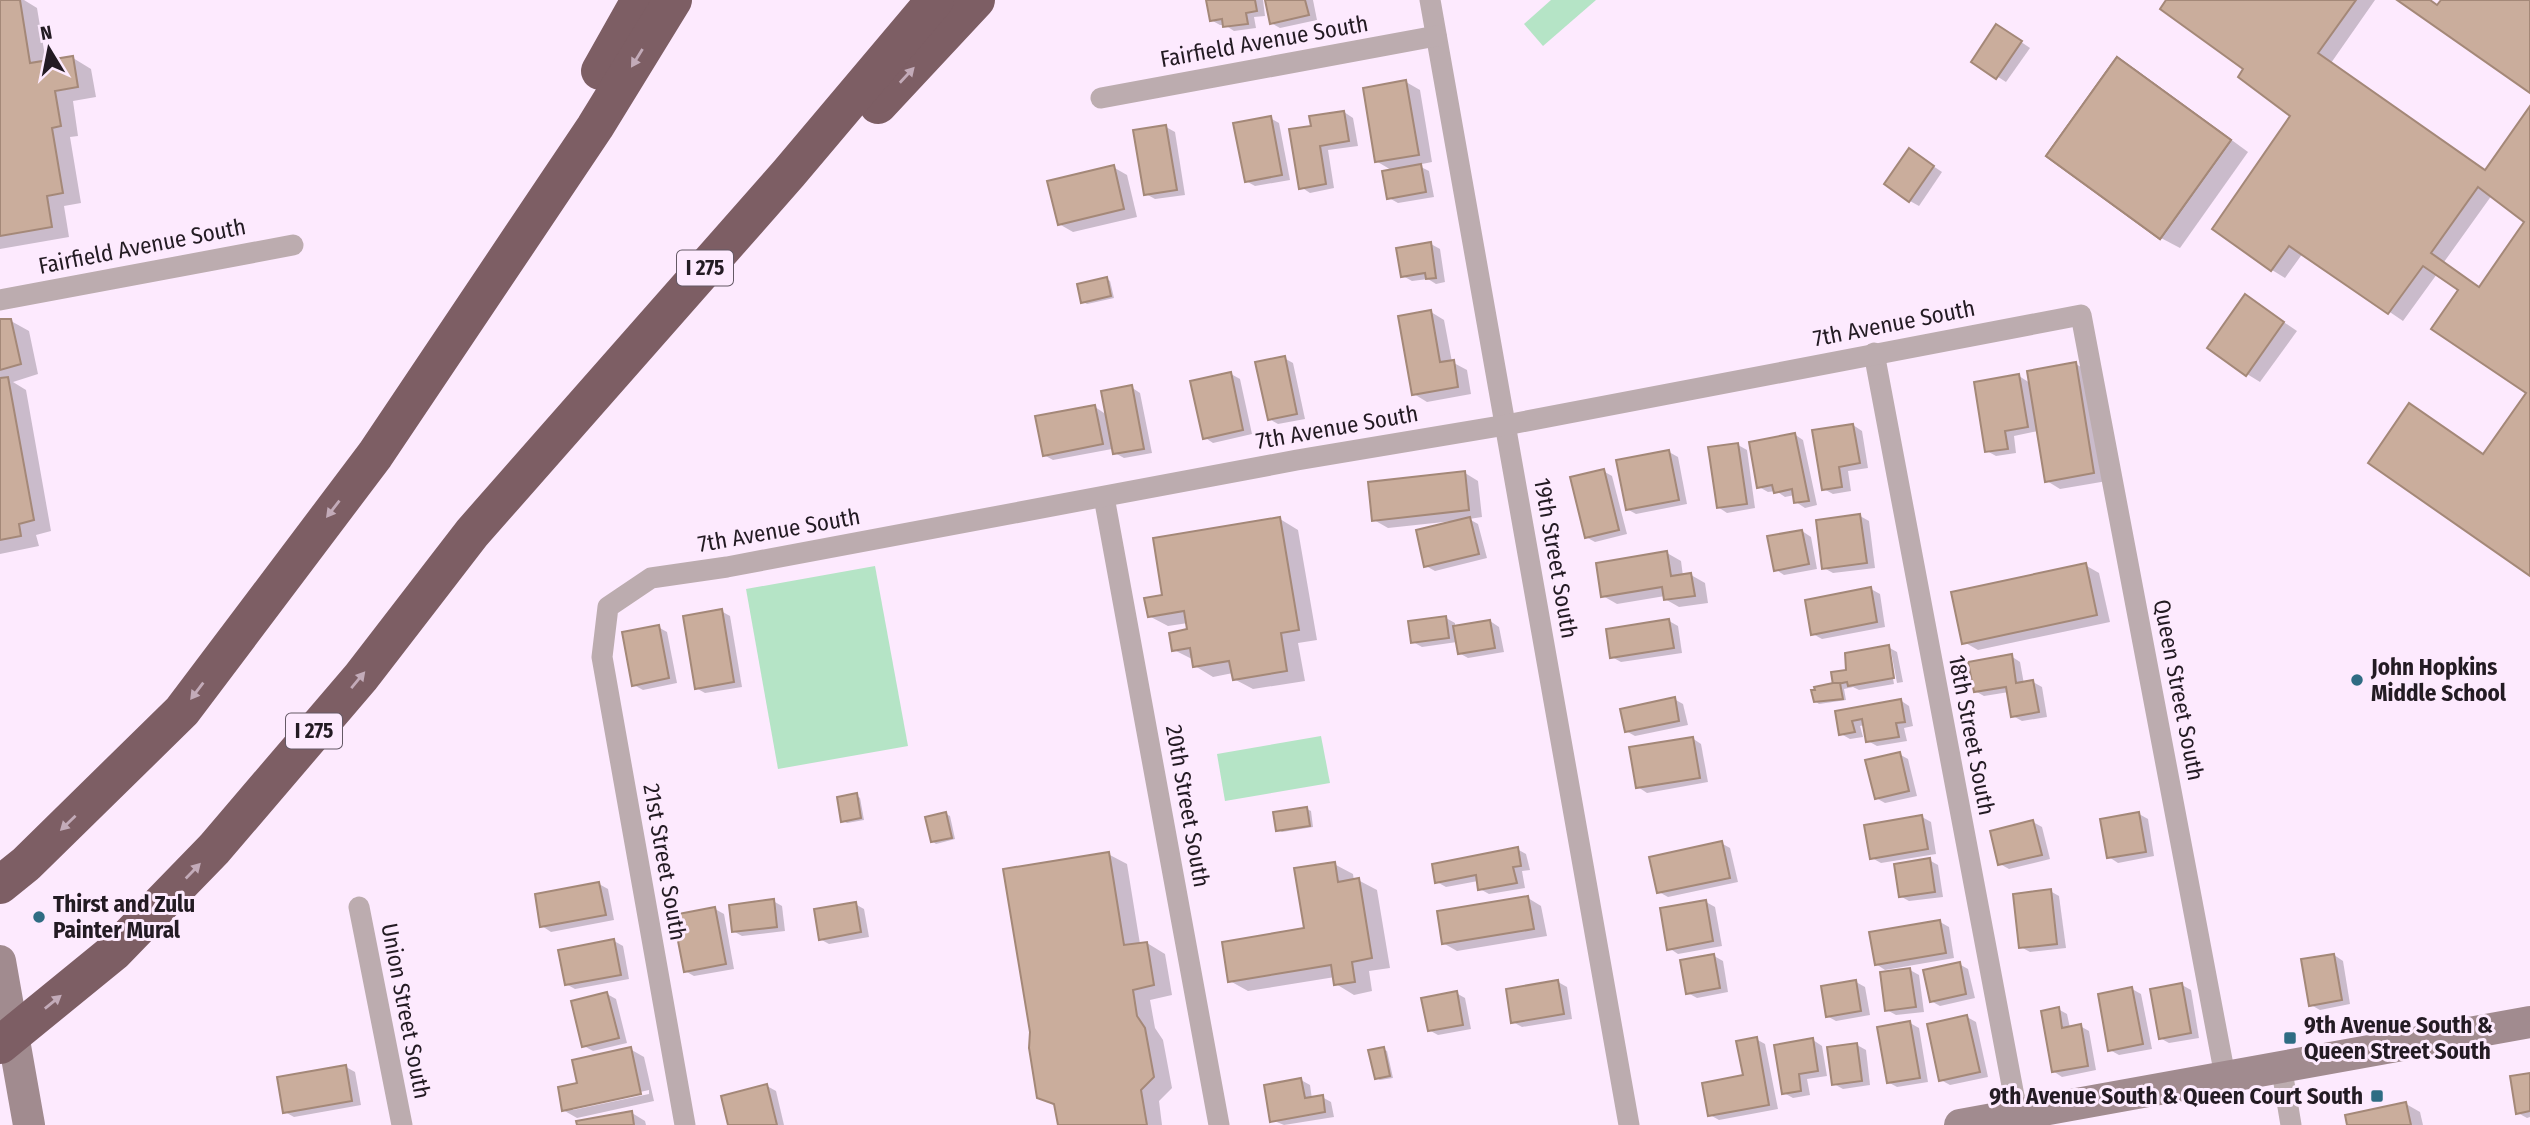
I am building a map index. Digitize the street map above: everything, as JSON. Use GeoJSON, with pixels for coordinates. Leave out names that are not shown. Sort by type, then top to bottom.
{"type":"FeatureCollection","features":[{"type":"Feature","properties":{"kind":"highway"},"geometry":{"type":"LineString","coordinates":[[375,455],[640,0]]}},
{"type":"Feature","properties":{"kind":"highway"},"geometry":{"type":"LineString","coordinates":[[0,885],[26,864],[182,711],[375,455],[595,127],[673,0]]}},
{"type":"Feature","properties":{"kind":"highway","name":"I 275"},"geometry":{"type":"LineString","coordinates":[[0,1045],[114,952],[214,849],[361,677],[472,533],[789,173],[935,0]]}},
{"type":"Feature","properties":{"kind":"highway"},"geometry":{"type":"LineString","coordinates":[[472,533],[976,0]]}},
{"type":"Feature","properties":{"kind":"street","name":"19th Street South"},"geometry":{"type":"LineString","coordinates":[[1430,0],[1629,1125]]}},
{"type":"Feature","properties":{"kind":"street","name":"Fairfield Avenue South"},"geometry":{"type":"LineString","coordinates":[[1101,97],[1436,36]]}},
{"type":"Feature","properties":{"kind":"street","name":"Fairfield Avenue South"},"geometry":{"type":"LineString","coordinates":[[0,300],[293,245]]}},
{"type":"Feature","properties":{"kind":"street","name":"7th Avenue South"},"geometry":{"type":"LineString","coordinates":[[608,607],[652,578],[727,567],[1506,425],[2081,315]]}},
{"type":"Feature","properties":{"kind":"street","name":"Queen Street South"},"geometry":{"type":"LineString","coordinates":[[2081,315],[2225,1076]]}},
{"type":"Feature","properties":{"kind":"street","name":"18th Street South"},"geometry":{"type":"LineString","coordinates":[[1874,353],[2021,1120]]}},
{"type":"Feature","properties":{"kind":"street","name":"20th Street South"},"geometry":{"type":"LineString","coordinates":[[1104,497],[1219,1125]]}},
{"type":"Feature","properties":{"kind":"street","name":"21st Street South"},"geometry":{"type":"LineString","coordinates":[[608,607],[602,657],[685,1125]]}},
{"type":"Feature","properties":{"kind":"street","name":"Union Street South"},"geometry":{"type":"LineString","coordinates":[[359,907],[402,1125]]}},
{"type":"Feature","properties":{"kind":"street"},"geometry":{"type":"LineString","coordinates":[[0,961],[29,1125]]}},
{"type":"Feature","properties":{"kind":"street"},"geometry":{"type":"LineString","coordinates":[[1960,1125],[2021,1120],[2281,1065],[2530,1022]]}},
{"type":"Feature","properties":{"kind":"street"},"geometry":{"type":"LineString","coordinates":[[2281,1065],[2291,1125]]}},
{"type":"Feature","properties":{"kind":"green space"},"geometry":{"type":"Polygon","coordinates":[[[1551,0],[1596,0],[1543,46],[1524,24],[1551,0]]]}},
{"type":"Feature","properties":{"kind":"green space"},"geometry":{"type":"Polygon","coordinates":[[[875,566],[908,746],[778,769],[746,589],[875,566]]]}},
{"type":"Feature","properties":{"kind":"green space"},"geometry":{"type":"Polygon","coordinates":[[[1321,736],[1330,783],[1225,801],[1217,754],[1321,736]]]}},
{"type":"Feature","properties":{"kind":"building"},"geometry":{"type":"Polygon","coordinates":[[[0,0],[20,0],[30,63],[73,56],[78,87],[55,91],[61,126],[52,128],[63,193],[47,196],[52,227],[0,236],[0,0]]]}},
{"type":"Feature","properties":{"kind":"building"},"geometry":{"type":"Polygon","coordinates":[[[1206,0],[1255,0],[1257,11],[1246,13],[1248,24],[1223,27],[1222,19],[1210,21],[1206,0]]]}},
{"type":"Feature","properties":{"kind":"building"},"geometry":{"type":"Polygon","coordinates":[[[1265,0],[1305,0],[1309,15],[1270,24],[1265,0]]]}},
{"type":"Feature","properties":{"kind":"building"},"geometry":{"type":"Polygon","coordinates":[[[2166,0],[2356,0],[2318,53],[2485,170],[2530,106],[2530,576],[2368,463],[2409,403],[2483,454],[2526,393],[2431,329],[2458,290],[2423,266],[2388,314],[2289,246],[2271,271],[2212,229],[2290,116],[2238,77],[2243,69],[2160,9],[2166,0]],[[2478,187],[2431,253],[2479,287],[2524,222],[2478,187]]]}},
{"type":"Feature","properties":{"kind":"building"},"geometry":{"type":"Polygon","coordinates":[[[2397,0],[2430,0],[2437,5],[2441,0],[2530,0],[2530,93],[2397,0]]]}},
{"type":"Feature","properties":{"kind":"building"},"geometry":{"type":"Polygon","coordinates":[[[1996,24],[2022,41],[1996,79],[1971,62],[1996,24]]]}},
{"type":"Feature","properties":{"kind":"building"},"geometry":{"type":"Polygon","coordinates":[[[2117,57],[2231,140],[2160,239],[2046,156],[2117,57]]]}},
{"type":"Feature","properties":{"kind":"building"},"geometry":{"type":"Polygon","coordinates":[[[2117,57],[2231,140],[2160,239],[2046,156],[2117,57]]]}},
{"type":"Feature","properties":{"kind":"building"},"geometry":{"type":"Polygon","coordinates":[[[1406,80],[1419,155],[1375,162],[1363,88],[1406,80]]]}},
{"type":"Feature","properties":{"kind":"building"},"geometry":{"type":"Polygon","coordinates":[[[1344,111],[1349,141],[1320,146],[1326,184],[1299,189],[1289,129],[1311,126],[1309,116],[1344,111]]]}},
{"type":"Feature","properties":{"kind":"building"},"geometry":{"type":"Polygon","coordinates":[[[1271,116],[1282,175],[1245,182],[1233,123],[1271,116]]]}},
{"type":"Feature","properties":{"kind":"building"},"geometry":{"type":"Polygon","coordinates":[[[1166,125],[1177,190],[1144,195],[1133,130],[1166,125]]]}},
{"type":"Feature","properties":{"kind":"building"},"geometry":{"type":"Polygon","coordinates":[[[1909,148],[1934,166],[1909,202],[1884,184],[1909,148]]]}},
{"type":"Feature","properties":{"kind":"building"},"geometry":{"type":"Polygon","coordinates":[[[1421,164],[1426,192],[1387,199],[1382,171],[1421,164]]]}},
{"type":"Feature","properties":{"kind":"building"},"geometry":{"type":"Polygon","coordinates":[[[1114,165],[1124,209],[1058,225],[1047,181],[1114,165]]]}},
{"type":"Feature","properties":{"kind":"building"},"geometry":{"type":"Polygon","coordinates":[[[1431,242],[1436,278],[1426,279],[1425,273],[1401,277],[1396,248],[1431,242]]]}},
{"type":"Feature","properties":{"kind":"building"},"geometry":{"type":"Polygon","coordinates":[[[1107,277],[1111,296],[1081,303],[1077,284],[1107,277]]]}},
{"type":"Feature","properties":{"kind":"building"},"geometry":{"type":"Polygon","coordinates":[[[2245,294],[2284,322],[2246,376],[2207,348],[2245,294]]]}},
{"type":"Feature","properties":{"kind":"building"},"geometry":{"type":"Polygon","coordinates":[[[1431,310],[1440,362],[1454,360],[1458,387],[1412,395],[1398,316],[1431,310]]]}},
{"type":"Feature","properties":{"kind":"building"},"geometry":{"type":"Polygon","coordinates":[[[0,319],[11,319],[21,364],[0,370],[0,319]]]}},
{"type":"Feature","properties":{"kind":"building"},"geometry":{"type":"Polygon","coordinates":[[[1285,356],[1297,414],[1268,420],[1255,362],[1285,356]]]}},
{"type":"Feature","properties":{"kind":"building"},"geometry":{"type":"Polygon","coordinates":[[[2076,362],[2094,473],[2045,482],[2027,371],[2076,362]]]}},
{"type":"Feature","properties":{"kind":"building"},"geometry":{"type":"Polygon","coordinates":[[[1231,372],[1243,430],[1203,439],[1190,381],[1231,372]]]}},
{"type":"Feature","properties":{"kind":"building"},"geometry":{"type":"Polygon","coordinates":[[[2019,374],[2028,427],[2005,431],[2008,449],[1985,452],[1974,382],[2019,374]]]}},
{"type":"Feature","properties":{"kind":"building"},"geometry":{"type":"Polygon","coordinates":[[[8,377],[34,520],[19,524],[21,536],[0,540],[0,378],[8,377]]]}},
{"type":"Feature","properties":{"kind":"building"},"geometry":{"type":"Polygon","coordinates":[[[1132,385],[1144,449],[1113,454],[1101,391],[1132,385]]]}},
{"type":"Feature","properties":{"kind":"building"},"geometry":{"type":"Polygon","coordinates":[[[1095,405],[1103,444],[1043,456],[1035,416],[1095,405]]]}},
{"type":"Feature","properties":{"kind":"building"},"geometry":{"type":"Polygon","coordinates":[[[1853,424],[1860,463],[1839,467],[1842,487],[1822,490],[1812,430],[1853,424]]]}},
{"type":"Feature","properties":{"kind":"building"},"geometry":{"type":"Polygon","coordinates":[[[1795,433],[1809,501],[1794,503],[1792,489],[1774,493],[1772,485],[1757,488],[1749,442],[1795,433]]]}},
{"type":"Feature","properties":{"kind":"building"},"geometry":{"type":"Polygon","coordinates":[[[1738,443],[1747,504],[1717,508],[1708,447],[1738,443]]]}},
{"type":"Feature","properties":{"kind":"building"},"geometry":{"type":"Polygon","coordinates":[[[1669,450],[1679,500],[1626,510],[1616,460],[1669,450]]]}},
{"type":"Feature","properties":{"kind":"building"},"geometry":{"type":"Polygon","coordinates":[[[1604,469],[1619,530],[1585,538],[1570,477],[1604,469]]]}},
{"type":"Feature","properties":{"kind":"building"},"geometry":{"type":"Polygon","coordinates":[[[1465,471],[1469,510],[1372,521],[1368,482],[1465,471]]]}},
{"type":"Feature","properties":{"kind":"building"},"geometry":{"type":"Polygon","coordinates":[[[1860,514],[1867,563],[1822,569],[1816,520],[1860,514]]]}},
{"type":"Feature","properties":{"kind":"building"},"geometry":{"type":"Polygon","coordinates":[[[1280,517],[1299,630],[1281,633],[1287,671],[1233,680],[1229,661],[1193,667],[1190,648],[1172,651],[1169,633],[1187,629],[1184,611],[1148,617],[1144,598],[1162,595],[1153,538],[1280,517]]]}},
{"type":"Feature","properties":{"kind":"building"},"geometry":{"type":"Polygon","coordinates":[[[1470,517],[1479,554],[1424,567],[1416,530],[1470,517]]]}},
{"type":"Feature","properties":{"kind":"building"},"geometry":{"type":"Polygon","coordinates":[[[1802,530],[1809,564],[1774,571],[1767,536],[1802,530]]]}},
{"type":"Feature","properties":{"kind":"building"},"geometry":{"type":"Polygon","coordinates":[[[1667,551],[1671,576],[1691,573],[1695,596],[1664,600],[1662,587],[1601,597],[1596,563],[1667,551]]]}},
{"type":"Feature","properties":{"kind":"building"},"geometry":{"type":"Polygon","coordinates":[[[2086,563],[2097,615],[1962,644],[1951,592],[2086,563]]]}},
{"type":"Feature","properties":{"kind":"building"},"geometry":{"type":"Polygon","coordinates":[[[1871,587],[1877,622],[1811,635],[1805,600],[1871,587]]]}},
{"type":"Feature","properties":{"kind":"building"},"geometry":{"type":"Polygon","coordinates":[[[722,609],[734,682],[695,689],[683,616],[722,609]]]}},
{"type":"Feature","properties":{"kind":"building"},"geometry":{"type":"Polygon","coordinates":[[[1446,616],[1449,638],[1411,643],[1408,621],[1446,616]]]}},
{"type":"Feature","properties":{"kind":"building"},"geometry":{"type":"Polygon","coordinates":[[[1669,619],[1674,648],[1610,658],[1606,629],[1669,619]]]}},
{"type":"Feature","properties":{"kind":"building"},"geometry":{"type":"Polygon","coordinates":[[[1490,620],[1495,648],[1458,654],[1453,626],[1490,620]]]}},
{"type":"Feature","properties":{"kind":"building"},"geometry":{"type":"Polygon","coordinates":[[[659,625],[669,678],[632,686],[622,632],[659,625]]]}},
{"type":"Feature","properties":{"kind":"building"},"geometry":{"type":"Polygon","coordinates":[[[1889,645],[1894,678],[1848,686],[1847,682],[1833,685],[1831,672],[1846,670],[1845,653],[1889,645]]]}},
{"type":"Feature","properties":{"kind":"building"},"geometry":{"type":"Polygon","coordinates":[[[2012,654],[2016,683],[2033,680],[2039,712],[2011,717],[2006,687],[1974,692],[1968,662],[2012,654]]]}},
{"type":"Feature","properties":{"kind":"building"},"geometry":{"type":"Polygon","coordinates":[[[1840,683],[1843,699],[1814,702],[1811,690],[1815,690],[1814,687],[1840,683]]]}},
{"type":"Feature","properties":{"kind":"building"},"geometry":{"type":"Polygon","coordinates":[[[1675,697],[1679,721],[1625,732],[1620,709],[1675,697]]]}},
{"type":"Feature","properties":{"kind":"building"},"geometry":{"type":"Polygon","coordinates":[[[1901,699],[1905,722],[1896,723],[1899,737],[1866,742],[1862,719],[1852,721],[1855,732],[1839,735],[1835,711],[1901,699]]]}},
{"type":"Feature","properties":{"kind":"building"},"geometry":{"type":"Polygon","coordinates":[[[1693,737],[1700,778],[1636,788],[1629,747],[1693,737]]]}},
{"type":"Feature","properties":{"kind":"building"},"geometry":{"type":"Polygon","coordinates":[[[1900,752],[1909,791],[1875,799],[1865,760],[1900,752]]]}},
{"type":"Feature","properties":{"kind":"building"},"geometry":{"type":"Polygon","coordinates":[[[857,793],[861,818],[841,822],[837,797],[857,793]]]}},
{"type":"Feature","properties":{"kind":"building"},"geometry":{"type":"Polygon","coordinates":[[[1307,807],[1310,826],[1276,831],[1273,812],[1307,807]]]}},
{"type":"Feature","properties":{"kind":"building"},"geometry":{"type":"Polygon","coordinates":[[[946,812],[952,838],[931,842],[925,817],[946,812]]]}},
{"type":"Feature","properties":{"kind":"building"},"geometry":{"type":"Polygon","coordinates":[[[2139,812],[2146,852],[2107,858],[2100,819],[2139,812]]]}},
{"type":"Feature","properties":{"kind":"building"},"geometry":{"type":"Polygon","coordinates":[[[1922,815],[1928,849],[1870,859],[1864,825],[1922,815]]]}},
{"type":"Feature","properties":{"kind":"building"},"geometry":{"type":"Polygon","coordinates":[[[2033,820],[2042,855],[1998,865],[1990,831],[2033,820]]]}},
{"type":"Feature","properties":{"kind":"building"},"geometry":{"type":"Polygon","coordinates":[[[1722,841],[1730,878],[1657,893],[1649,857],[1722,841]]]}},
{"type":"Feature","properties":{"kind":"building"},"geometry":{"type":"Polygon","coordinates":[[[1518,847],[1521,866],[1513,867],[1517,883],[1478,890],[1476,875],[1435,883],[1432,864],[1518,847]]]}},
{"type":"Feature","properties":{"kind":"building"},"geometry":{"type":"Polygon","coordinates":[[[1109,852],[1124,945],[1147,942],[1154,985],[1133,990],[1137,1016],[1145,1028],[1154,1077],[1141,1090],[1147,1125],[1058,1125],[1054,1104],[1037,1098],[1029,1048],[1030,1032],[1003,869],[1109,852]]]}},
{"type":"Feature","properties":{"kind":"building"},"geometry":{"type":"Polygon","coordinates":[[[1930,858],[1935,892],[1899,897],[1894,864],[1930,858]]]}},
{"type":"Feature","properties":{"kind":"building"},"geometry":{"type":"Polygon","coordinates":[[[1335,862],[1338,882],[1359,878],[1372,958],[1352,962],[1355,982],[1334,985],[1331,965],[1228,982],[1222,942],[1304,928],[1294,868],[1335,862]]]}},
{"type":"Feature","properties":{"kind":"building"},"geometry":{"type":"Polygon","coordinates":[[[599,882],[606,915],[540,927],[535,894],[599,882]]]}},
{"type":"Feature","properties":{"kind":"building"},"geometry":{"type":"Polygon","coordinates":[[[2051,889],[2057,944],[2019,948],[2013,894],[2051,889]]]}},
{"type":"Feature","properties":{"kind":"building"},"geometry":{"type":"Polygon","coordinates":[[[1528,896],[1534,929],[1442,944],[1437,911],[1528,896]]]}},
{"type":"Feature","properties":{"kind":"building"},"geometry":{"type":"Polygon","coordinates":[[[774,899],[777,927],[732,932],[729,905],[774,899]]]}},
{"type":"Feature","properties":{"kind":"building"},"geometry":{"type":"Polygon","coordinates":[[[1706,900],[1713,941],[1667,950],[1660,908],[1706,900]]]}},
{"type":"Feature","properties":{"kind":"building"},"geometry":{"type":"Polygon","coordinates":[[[856,902],[861,932],[819,940],[814,909],[856,902]]]}},
{"type":"Feature","properties":{"kind":"building"},"geometry":{"type":"Polygon","coordinates":[[[715,907],[726,964],[684,972],[673,915],[715,907]]]}},
{"type":"Feature","properties":{"kind":"building"},"geometry":{"type":"Polygon","coordinates":[[[1940,920],[1946,953],[1875,965],[1869,932],[1940,920]]]}},
{"type":"Feature","properties":{"kind":"building"},"geometry":{"type":"Polygon","coordinates":[[[614,939],[621,975],[565,985],[558,950],[614,939]]]}},
{"type":"Feature","properties":{"kind":"building"},"geometry":{"type":"Polygon","coordinates":[[[1714,954],[1720,988],[1686,994],[1680,960],[1714,954]]]}},
{"type":"Feature","properties":{"kind":"building"},"geometry":{"type":"Polygon","coordinates":[[[2334,954],[2342,1000],[2309,1006],[2301,959],[2334,954]]]}},
{"type":"Feature","properties":{"kind":"building"},"geometry":{"type":"Polygon","coordinates":[[[1960,962],[1966,994],[1930,1002],[1923,970],[1960,962]]]}},
{"type":"Feature","properties":{"kind":"building"},"geometry":{"type":"Polygon","coordinates":[[[1910,968],[1916,1007],[1885,1011],[1880,972],[1910,968]]]}},
{"type":"Feature","properties":{"kind":"building"},"geometry":{"type":"Polygon","coordinates":[[[1558,980],[1564,1014],[1511,1023],[1506,989],[1558,980]]]}},
{"type":"Feature","properties":{"kind":"building"},"geometry":{"type":"Polygon","coordinates":[[[1856,980],[1861,1011],[1826,1017],[1821,986],[1856,980]]]}},
{"type":"Feature","properties":{"kind":"building"},"geometry":{"type":"Polygon","coordinates":[[[2182,983],[2191,1033],[2159,1039],[2150,989],[2182,983]]]}},
{"type":"Feature","properties":{"kind":"building"},"geometry":{"type":"Polygon","coordinates":[[[2132,987],[2143,1044],[2108,1051],[2098,994],[2132,987]]]}},
{"type":"Feature","properties":{"kind":"building"},"geometry":{"type":"Polygon","coordinates":[[[1457,991],[1463,1025],[1428,1031],[1421,998],[1457,991]]]}},
{"type":"Feature","properties":{"kind":"building"},"geometry":{"type":"Polygon","coordinates":[[[607,992],[619,1038],[582,1047],[571,1001],[607,992]]]}},
{"type":"Feature","properties":{"kind":"building"},"geometry":{"type":"Polygon","coordinates":[[[2059,1007],[2062,1028],[2081,1024],[2088,1066],[2052,1072],[2041,1011],[2059,1007]]]}},
{"type":"Feature","properties":{"kind":"building"},"geometry":{"type":"Polygon","coordinates":[[[1967,1015],[1980,1072],[1939,1081],[1927,1024],[1967,1015]]]}},
{"type":"Feature","properties":{"kind":"building"},"geometry":{"type":"Polygon","coordinates":[[[1910,1021],[1920,1078],[1887,1083],[1877,1027],[1910,1021]]]}},
{"type":"Feature","properties":{"kind":"building"},"geometry":{"type":"Polygon","coordinates":[[[1757,1037],[1769,1105],[1708,1116],[1702,1083],[1743,1075],[1736,1041],[1757,1037]]]}},
{"type":"Feature","properties":{"kind":"building"},"geometry":{"type":"Polygon","coordinates":[[[1813,1038],[1818,1071],[1799,1074],[1801,1091],[1782,1094],[1774,1045],[1813,1038]]]}},
{"type":"Feature","properties":{"kind":"building"},"geometry":{"type":"Polygon","coordinates":[[[1857,1043],[1862,1081],[1832,1085],[1827,1047],[1857,1043]]]}},
{"type":"Feature","properties":{"kind":"building"},"geometry":{"type":"Polygon","coordinates":[[[631,1047],[641,1094],[562,1111],[558,1087],[577,1083],[572,1060],[631,1047]]]}},
{"type":"Feature","properties":{"kind":"building"},"geometry":{"type":"Polygon","coordinates":[[[1384,1047],[1390,1076],[1375,1079],[1368,1050],[1384,1047]]]}},
{"type":"Feature","properties":{"kind":"building"},"geometry":{"type":"Polygon","coordinates":[[[346,1065],[352,1101],[283,1113],[277,1077],[346,1065]]]}},
{"type":"Feature","properties":{"kind":"building"},"geometry":{"type":"Polygon","coordinates":[[[2530,1073],[2530,1111],[2516,1114],[2510,1076],[2530,1073]]]}},
{"type":"Feature","properties":{"kind":"building"},"geometry":{"type":"Polygon","coordinates":[[[1301,1078],[1305,1098],[1323,1095],[1325,1112],[1270,1122],[1264,1085],[1301,1078]]]}},
{"type":"Feature","properties":{"kind":"building"},"geometry":{"type":"Polygon","coordinates":[[[767,1084],[777,1125],[728,1125],[721,1096],[767,1084]]]}},
{"type":"Feature","properties":{"kind":"building"},"geometry":{"type":"Polygon","coordinates":[[[2406,1102],[2411,1125],[2347,1125],[2345,1115],[2406,1102]]]}},
{"type":"Feature","properties":{"kind":"building"},"geometry":{"type":"Polygon","coordinates":[[[632,1111],[634,1125],[577,1125],[576,1121],[632,1111]]]}},
{"type":"Feature","properties":{"kind":"place","name":"John Hopkins Middle School"},"geometry":{"type":"Point","coordinates":[2357,680]}},
{"type":"Feature","properties":{"kind":"place","name":"Thirst and Zulu Painter Mural"},"geometry":{"type":"Point","coordinates":[39,917]}},
{"type":"Feature","properties":{"kind":"place","name":"9th Avenue South & Queen Street South"},"geometry":{"type":"Point","coordinates":[2290,1038]}},
{"type":"Feature","properties":{"kind":"place","name":"9th Avenue South & Queen Court South"},"geometry":{"type":"Point","coordinates":[2377,1096]}}]}
